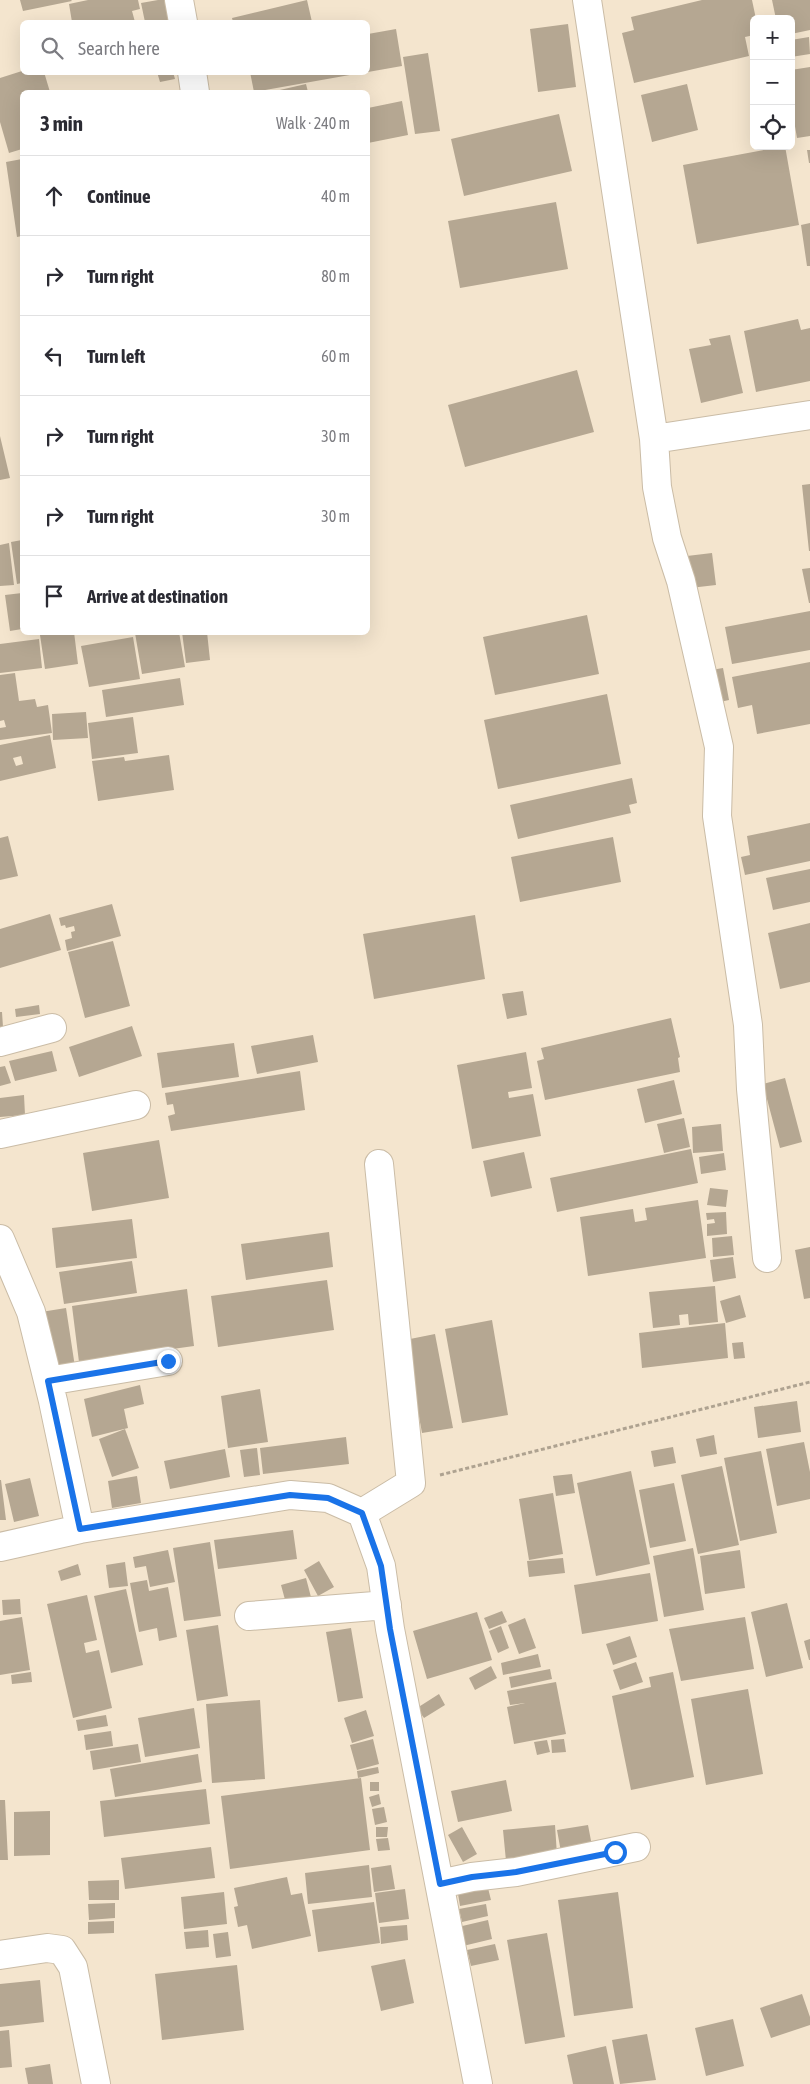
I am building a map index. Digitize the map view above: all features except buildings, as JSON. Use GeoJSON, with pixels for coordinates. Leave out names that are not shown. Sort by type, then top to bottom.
{"type":"FeatureCollection","features":[{"type":"Feature","properties":{"kind":"street"},"geometry":{"type":"LineString","coordinates":[[179,0],[183,20]]}},
{"type":"Feature","properties":{"kind":"street"},"geometry":{"type":"LineString","coordinates":[[587,0],[654,439],[657,488],[667,538],[680,580],[718,747],[717,816],[748,1025],[751,1089],[767,1258]]}},
{"type":"Feature","properties":{"kind":"street"},"geometry":{"type":"LineString","coordinates":[[192,75],[195,90]]}},
{"type":"Feature","properties":{"kind":"street"},"geometry":{"type":"LineString","coordinates":[[654,439],[810,414]]}},
{"type":"Feature","properties":{"kind":"street"},"geometry":{"type":"LineString","coordinates":[[0,1042],[52,1028]]}},
{"type":"Feature","properties":{"kind":"street"},"geometry":{"type":"LineString","coordinates":[[0,1134],[136,1105]]}},
{"type":"Feature","properties":{"kind":"street"},"geometry":{"type":"LineString","coordinates":[[362,1513],[411,1483],[379,1164]]}},
{"type":"Feature","properties":{"kind":"street"},"geometry":{"type":"LineString","coordinates":[[0,1239],[31,1312],[80,1529]]}},
{"type":"Feature","properties":{"kind":"street"},"geometry":{"type":"LineString","coordinates":[[48,1381],[168,1361]]}},
{"type":"Feature","properties":{"kind":"street"},"geometry":{"type":"LineString","coordinates":[[0,1547],[80,1529],[290,1495],[328,1498],[362,1513],[381,1566],[478,2084]]}},
{"type":"Feature","properties":{"kind":"street"},"geometry":{"type":"LineString","coordinates":[[249,1616],[387,1605]]}},
{"type":"Feature","properties":{"kind":"street"},"geometry":{"type":"LineString","coordinates":[[440,1884],[472,1877],[516,1872],[636,1847]]}},
{"type":"Feature","properties":{"kind":"street"},"geometry":{"type":"LineString","coordinates":[[0,1955],[47,1948],[62,1950],[73,1967],[96,2084]]}},
{"type":"Feature","properties":{"kind":"path"},"geometry":{"type":"LineString","coordinates":[[411,1483],[810,1382]]}},
{"type":"Feature","properties":{"kind":"route"},"geometry":{"type":"LineString","coordinates":[[168,1361],[61,1377],[48,1381],[80,1529],[290,1495],[328,1498],[362,1513],[372,1536],[381,1566],[390,1629],[440,1884],[472,1877],[516,1872],[615,1852]]}}]}
